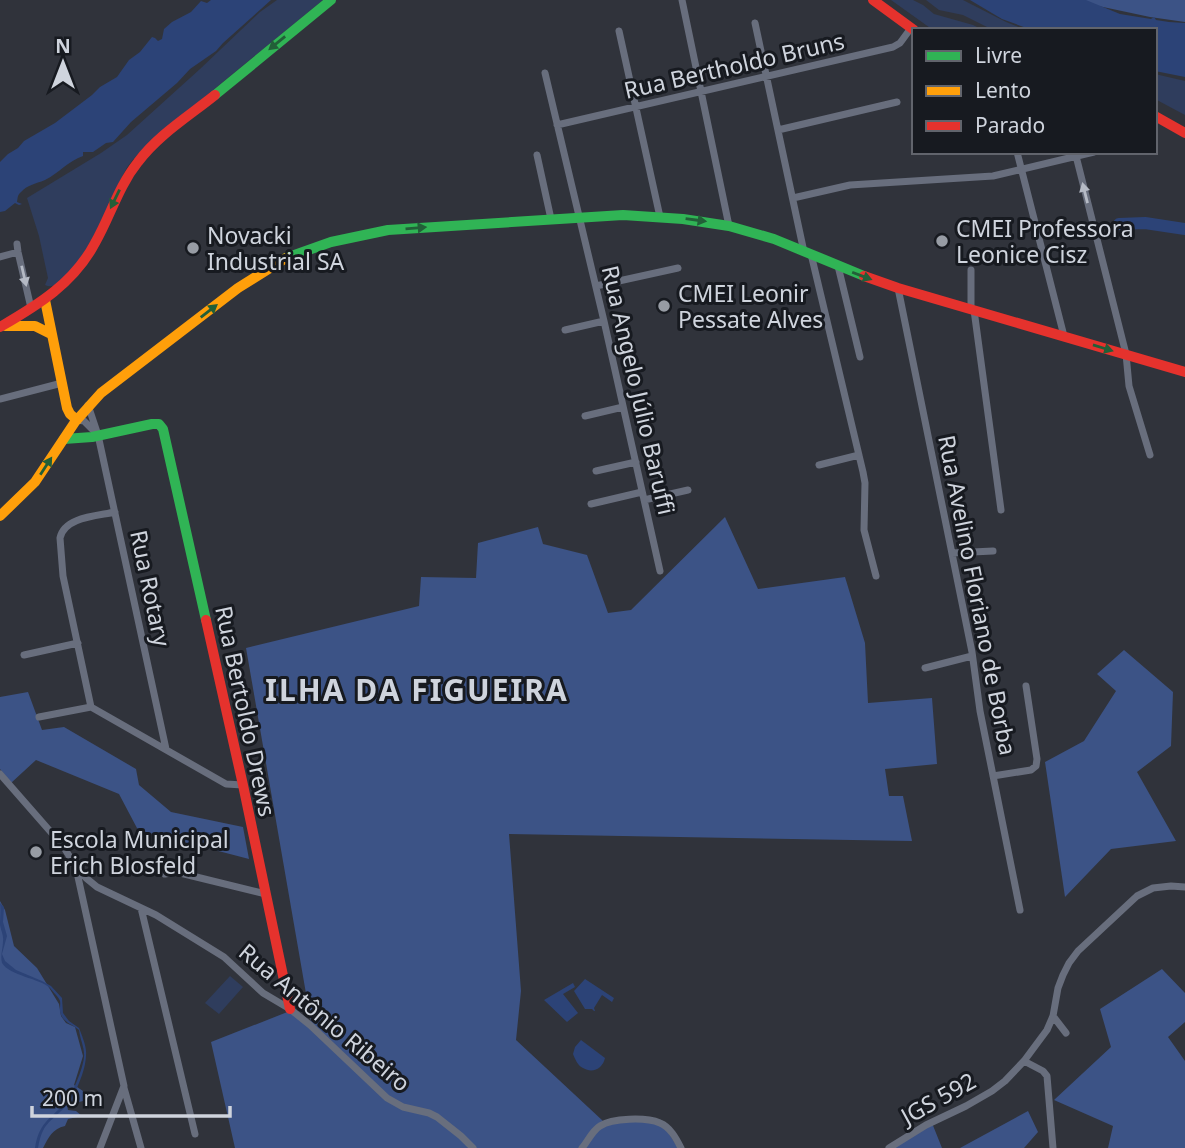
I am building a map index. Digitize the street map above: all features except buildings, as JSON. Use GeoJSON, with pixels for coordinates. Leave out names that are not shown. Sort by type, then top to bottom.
{"type":"FeatureCollection","features":[{"type":"Feature","properties":{"kind":"main road"},"geometry":{"type":"LineString","coordinates":[[0,327],[45,300],[69,281],[101,232],[131,169],[149,148],[331,0]]}},
{"type":"Feature","properties":{"kind":"main road"},"geometry":{"type":"LineString","coordinates":[[873,0],[912,29]]}},
{"type":"Feature","properties":{"kind":"main road"},"geometry":{"type":"LineString","coordinates":[[1157,117],[1185,133]]}},
{"type":"Feature","properties":{"kind":"main road"},"geometry":{"type":"LineString","coordinates":[[0,516],[19,501],[37,480],[88,405],[238,288],[282,260],[306,250],[388,230],[623,215],[660,216],[729,226],[774,239],[838,267],[898,288],[1185,372]]}},
{"type":"Feature","properties":{"kind":"main road"},"geometry":{"type":"LineString","coordinates":[[45,300],[67,408],[77,420]]}},
{"type":"Feature","properties":{"kind":"main road"},"geometry":{"type":"LineString","coordinates":[[0,327],[32,324],[51,334]]}},
{"type":"Feature","properties":{"kind":"main road","name":"Rua Bertoldo Drews"},"geometry":{"type":"LineString","coordinates":[[98,435],[152,424],[159,424],[163,429],[290,1009]]}},
{"type":"Feature","properties":{"kind":"main road"},"geometry":{"type":"LineString","coordinates":[[64,439],[98,435]]}},
{"type":"Feature","properties":{"kind":"street"},"geometry":{"type":"LineString","coordinates":[[682,0],[729,226]]}},
{"type":"Feature","properties":{"kind":"street"},"geometry":{"type":"LineString","coordinates":[[755,23],[793,198],[859,455],[865,483],[864,530],[876,576]]}},
{"type":"Feature","properties":{"kind":"street","name":"Rua Bertholdo Bruns"},"geometry":{"type":"LineString","coordinates":[[557,125],[893,47],[912,29]]}},
{"type":"Feature","properties":{"kind":"street"},"geometry":{"type":"LineString","coordinates":[[619,31],[660,216]]}},
{"type":"Feature","properties":{"kind":"street","name":"Rua Angelo Júlio Baruffi"},"geometry":{"type":"LineString","coordinates":[[545,73],[660,571]]}},
{"type":"Feature","properties":{"kind":"street"},"geometry":{"type":"LineString","coordinates":[[779,130],[897,102]]}},
{"type":"Feature","properties":{"kind":"street"},"geometry":{"type":"LineString","coordinates":[[1017,154],[1065,336]]}},
{"type":"Feature","properties":{"kind":"street"},"geometry":{"type":"LineString","coordinates":[[793,198],[850,185],[993,176],[1075,154],[1126,355],[1129,386],[1150,455]]}},
{"type":"Feature","properties":{"kind":"street"},"geometry":{"type":"LineString","coordinates":[[537,155],[551,219]]}},
{"type":"Feature","properties":{"kind":"street"},"geometry":{"type":"LineString","coordinates":[[0,257],[18,248],[31,308]]}},
{"type":"Feature","properties":{"kind":"street"},"geometry":{"type":"LineString","coordinates":[[838,267],[860,357]]}},
{"type":"Feature","properties":{"kind":"street"},"geometry":{"type":"LineString","coordinates":[[596,286],[678,268]]}},
{"type":"Feature","properties":{"kind":"street"},"geometry":{"type":"LineString","coordinates":[[971,270],[973,310],[1001,510]]}},
{"type":"Feature","properties":{"kind":"street","name":"Rua Avelino Floriano de Borba"},"geometry":{"type":"LineString","coordinates":[[898,288],[1020,910]]}},
{"type":"Feature","properties":{"kind":"street"},"geometry":{"type":"LineString","coordinates":[[565,330],[604,321]]}},
{"type":"Feature","properties":{"kind":"street"},"geometry":{"type":"LineString","coordinates":[[0,399],[62,383]]}},
{"type":"Feature","properties":{"kind":"street","name":"Rua Rotary"},"geometry":{"type":"LineString","coordinates":[[88,405],[98,435],[166,749]]}},
{"type":"Feature","properties":{"kind":"street"},"geometry":{"type":"LineString","coordinates":[[584,416],[623,407]]}},
{"type":"Feature","properties":{"kind":"street"},"geometry":{"type":"LineString","coordinates":[[77,420],[84,421],[98,435]]}},
{"type":"Feature","properties":{"kind":"street"},"geometry":{"type":"LineString","coordinates":[[819,465],[859,455]]}},
{"type":"Feature","properties":{"kind":"street"},"geometry":{"type":"LineString","coordinates":[[596,471],[636,462]]}},
{"type":"Feature","properties":{"kind":"street"},"geometry":{"type":"LineString","coordinates":[[591,504],[688,490]]}},
{"type":"Feature","properties":{"kind":"street"},"geometry":{"type":"LineString","coordinates":[[91,707],[61,566],[61,531],[71,522],[115,512]]}},
{"type":"Feature","properties":{"kind":"street"},"geometry":{"type":"LineString","coordinates":[[952,553],[993,551]]}},
{"type":"Feature","properties":{"kind":"street"},"geometry":{"type":"LineString","coordinates":[[24,655],[78,643]]}},
{"type":"Feature","properties":{"kind":"street"},"geometry":{"type":"LineString","coordinates":[[925,668],[972,656]]}},
{"type":"Feature","properties":{"kind":"street"},"geometry":{"type":"LineString","coordinates":[[993,776],[1031,770],[1037,766],[1026,686]]}},
{"type":"Feature","properties":{"kind":"street"},"geometry":{"type":"LineString","coordinates":[[39,717],[91,707],[226,784],[243,785]]}},
{"type":"Feature","properties":{"kind":"street","name":"Rua Antônio Ribeiro"},"geometry":{"type":"LineString","coordinates":[[0,774],[63,846],[76,867],[97,887],[189,934],[224,957],[263,993],[310,1025],[387,1098],[403,1107],[437,1117],[473,1148]]}},
{"type":"Feature","properties":{"kind":"street"},"geometry":{"type":"LineString","coordinates":[[76,867],[124,1086],[141,1148]]}},
{"type":"Feature","properties":{"kind":"street"},"geometry":{"type":"LineString","coordinates":[[165,874],[176,872],[266,894]]}},
{"type":"Feature","properties":{"kind":"street"},"geometry":{"type":"LineString","coordinates":[[82,895],[89,888],[97,887]]}},
{"type":"Feature","properties":{"kind":"street","name":"JGS 592"},"geometry":{"type":"LineString","coordinates":[[889,1148],[926,1125],[992,1091],[1005,1081],[1047,1030],[1063,975],[1078,951],[1137,896],[1153,888],[1185,887]]}},
{"type":"Feature","properties":{"kind":"street"},"geometry":{"type":"LineString","coordinates":[[141,908],[195,1134]]}},
{"type":"Feature","properties":{"kind":"street"},"geometry":{"type":"LineString","coordinates":[[1053,1016],[1066,1033]]}},
{"type":"Feature","properties":{"kind":"street"},"geometry":{"type":"LineString","coordinates":[[1024,1061],[1043,1071],[1046,1076],[1054,1148]]}},
{"type":"Feature","properties":{"kind":"street"},"geometry":{"type":"LineString","coordinates":[[100,1148],[124,1086]]}},
{"type":"Feature","properties":{"kind":"street"},"geometry":{"type":"LineString","coordinates":[[582,1148],[600,1126],[612,1121],[661,1123],[676,1137],[681,1148]]}},
{"type":"Feature","properties":{"kind":"shaded area"},"geometry":{"type":"Polygon","coordinates":[[[211,0],[271,0],[216,51],[190,69],[131,122],[113,142],[106,143],[93,152],[83,152],[83,156],[50,177],[23,190],[17,202],[22,204],[15,203],[0,212],[0,162],[24,141],[55,123],[117,77],[129,60],[140,52],[152,37],[158,41],[162,39],[164,29],[172,22],[191,12],[201,1],[207,3],[211,0]]]}},
{"type":"Feature","properties":{"kind":"shaded area"},"geometry":{"type":"Polygon","coordinates":[[[277,0],[323,0],[140,152],[128,166],[81,259],[56,285],[45,285],[48,278],[27,198],[127,135],[260,12],[277,0]]]}},
{"type":"Feature","properties":{"kind":"shaded area"},"geometry":{"type":"Polygon","coordinates":[[[891,0],[913,0],[934,14],[979,28],[930,28],[891,0]]]}},
{"type":"Feature","properties":{"kind":"shaded area"},"geometry":{"type":"Polygon","coordinates":[[[926,0],[963,0],[1021,28],[989,28],[963,15],[939,10],[926,0]]]}},
{"type":"Feature","properties":{"kind":"shaded area"},"geometry":{"type":"Polygon","coordinates":[[[970,0],[1086,0],[1120,14],[1185,23],[1185,77],[1157,71],[1157,28],[1027,28],[1002,19],[970,0]]]}},
{"type":"Feature","properties":{"kind":"shaded area"},"geometry":{"type":"Polygon","coordinates":[[[1083,0],[1185,0],[1185,22],[1089,4],[1083,0]]]}},
{"type":"Feature","properties":{"kind":"shaded area"},"geometry":{"type":"Polygon","coordinates":[[[1157,74],[1185,81],[1185,115],[1157,100],[1157,74]]]}},
{"type":"Feature","properties":{"kind":"shaded area"},"geometry":{"type":"Polygon","coordinates":[[[725,517],[758,589],[845,577],[865,643],[868,703],[932,698],[937,764],[885,769],[889,796],[903,796],[912,841],[509,834],[521,991],[516,1040],[603,1121],[626,1119],[663,1124],[678,1148],[235,1148],[211,1042],[290,1011],[312,1028],[246,648],[419,606],[421,577],[476,578],[478,543],[538,527],[543,544],[587,555],[608,613],[631,610],[725,517]]]}},
{"type":"Feature","properties":{"kind":"shaded area"},"geometry":{"type":"Polygon","coordinates":[[[1124,650],[1173,692],[1171,746],[1137,772],[1176,841],[1111,849],[1065,897],[1045,762],[1084,741],[1116,691],[1097,674],[1124,650]]]}},
{"type":"Feature","properties":{"kind":"shaded area"},"geometry":{"type":"Polygon","coordinates":[[[28,692],[42,730],[64,727],[136,769],[139,785],[171,812],[243,827],[249,859],[138,830],[119,794],[36,760],[11,783],[0,769],[0,697],[28,692]]]}},
{"type":"Feature","properties":{"kind":"shaded area"},"geometry":{"type":"Polygon","coordinates":[[[0,901],[5,910],[14,946],[37,968],[59,1004],[61,1016],[66,1023],[75,1027],[83,1056],[74,1085],[83,1091],[83,1101],[67,1105],[68,1110],[76,1111],[82,1116],[68,1119],[65,1126],[51,1134],[43,1148],[0,1148],[0,901]]]}},
{"type":"Feature","properties":{"kind":"shaded area"},"geometry":{"type":"Polygon","coordinates":[[[0,903],[4,907],[3,922],[7,936],[2,954],[5,961],[16,970],[51,986],[62,998],[63,1013],[79,1028],[86,1049],[86,1061],[76,1090],[65,1107],[45,1128],[38,1148],[35,1148],[42,1127],[65,1103],[74,1088],[82,1068],[84,1051],[79,1030],[62,1017],[59,999],[50,988],[11,971],[2,963],[0,903]]]}},
{"type":"Feature","properties":{"kind":"shaded area"},"geometry":{"type":"Polygon","coordinates":[[[1162,969],[1185,993],[1185,1022],[1168,1037],[1185,1061],[1185,1148],[1108,1148],[1113,1126],[1054,1100],[1111,1047],[1100,1009],[1162,969]]]}},
{"type":"Feature","properties":{"kind":"shaded area"},"geometry":{"type":"Polygon","coordinates":[[[230,976],[243,987],[219,1014],[205,1003],[230,976]]]}},
{"type":"Feature","properties":{"kind":"shaded area"},"geometry":{"type":"Polygon","coordinates":[[[585,979],[614,998],[612,1002],[602,995],[594,1008],[595,1011],[585,1009],[574,991],[585,979]]]}},
{"type":"Feature","properties":{"kind":"shaded area"},"geometry":{"type":"Polygon","coordinates":[[[573,983],[575,987],[563,994],[578,1013],[567,1022],[544,1000],[573,983]]]}},
{"type":"Feature","properties":{"kind":"shaded area"},"geometry":{"type":"Polygon","coordinates":[[[581,1040],[605,1058],[597,1069],[587,1070],[576,1060],[573,1054],[581,1040]]]}},
{"type":"Feature","properties":{"kind":"shaded area"},"geometry":{"type":"Polygon","coordinates":[[[1028,1111],[1038,1132],[1024,1148],[960,1148],[1028,1111]]]}},
{"type":"Feature","properties":{"kind":"shaded area"},"geometry":{"type":"Polygon","coordinates":[[[932,1123],[942,1148],[889,1148],[932,1123]]]}},
{"type":"Feature","properties":{"kind":"waterway"},"geometry":{"type":"LineString","coordinates":[[1119,224],[1145,223],[1185,229]]}},
{"type":"Feature","properties":{"kind":"traffic: fast"},"geometry":{"type":"LineString","coordinates":[[215,95],[331,0]]}},
{"type":"Feature","properties":{"kind":"traffic: fast"},"geometry":{"type":"LineString","coordinates":[[286,258],[331,242],[388,230],[623,215],[683,219],[729,226],[774,239],[864,276]]}},
{"type":"Feature","properties":{"kind":"traffic: fast"},"geometry":{"type":"LineString","coordinates":[[64,439],[92,437],[152,424],[159,424],[163,429],[206,620]]}},
{"type":"Feature","properties":{"kind":"traffic: slow"},"geometry":{"type":"LineString","coordinates":[[0,516],[35,482],[75,422],[101,393],[238,288],[286,258]]}},
{"type":"Feature","properties":{"kind":"traffic: slow"},"geometry":{"type":"LineString","coordinates":[[45,300],[67,408],[77,420]]}},
{"type":"Feature","properties":{"kind":"traffic: slow"},"geometry":{"type":"LineString","coordinates":[[5,326],[35,326],[51,334]]}},
{"type":"Feature","properties":{"kind":"traffic: jam"},"geometry":{"type":"LineString","coordinates":[[873,0],[912,29]]}},
{"type":"Feature","properties":{"kind":"traffic: jam"},"geometry":{"type":"LineString","coordinates":[[0,327],[54,292],[77,270],[95,243],[125,181],[138,162],[164,134],[215,95]]}},
{"type":"Feature","properties":{"kind":"traffic: jam"},"geometry":{"type":"LineString","coordinates":[[1157,117],[1185,133]]}},
{"type":"Feature","properties":{"kind":"traffic: jam"},"geometry":{"type":"LineString","coordinates":[[864,276],[1185,372]]}},
{"type":"Feature","properties":{"kind":"traffic: jam"},"geometry":{"type":"LineString","coordinates":[[206,620],[290,1009]]}},
{"type":"Feature","properties":{"kind":"place","name":"CMEI Professora Leonice Cisz"},"geometry":{"type":"Point","coordinates":[942,241]}},
{"type":"Feature","properties":{"kind":"place","name":"Novacki Industrial SA"},"geometry":{"type":"Point","coordinates":[193,248]}},
{"type":"Feature","properties":{"kind":"place","name":"CMEI Leonir Pessate Alves"},"geometry":{"type":"Point","coordinates":[664,306]}},
{"type":"Feature","properties":{"kind":"place","name":"Escola Municipal Erich Blosfeld"},"geometry":{"type":"Point","coordinates":[36,852]}},
{"type":"Feature","properties":{"kind":"district","name":"ILHA DA FIGUEIRA"},"geometry":{"type":"Point","coordinates":[417,689]}}]}
